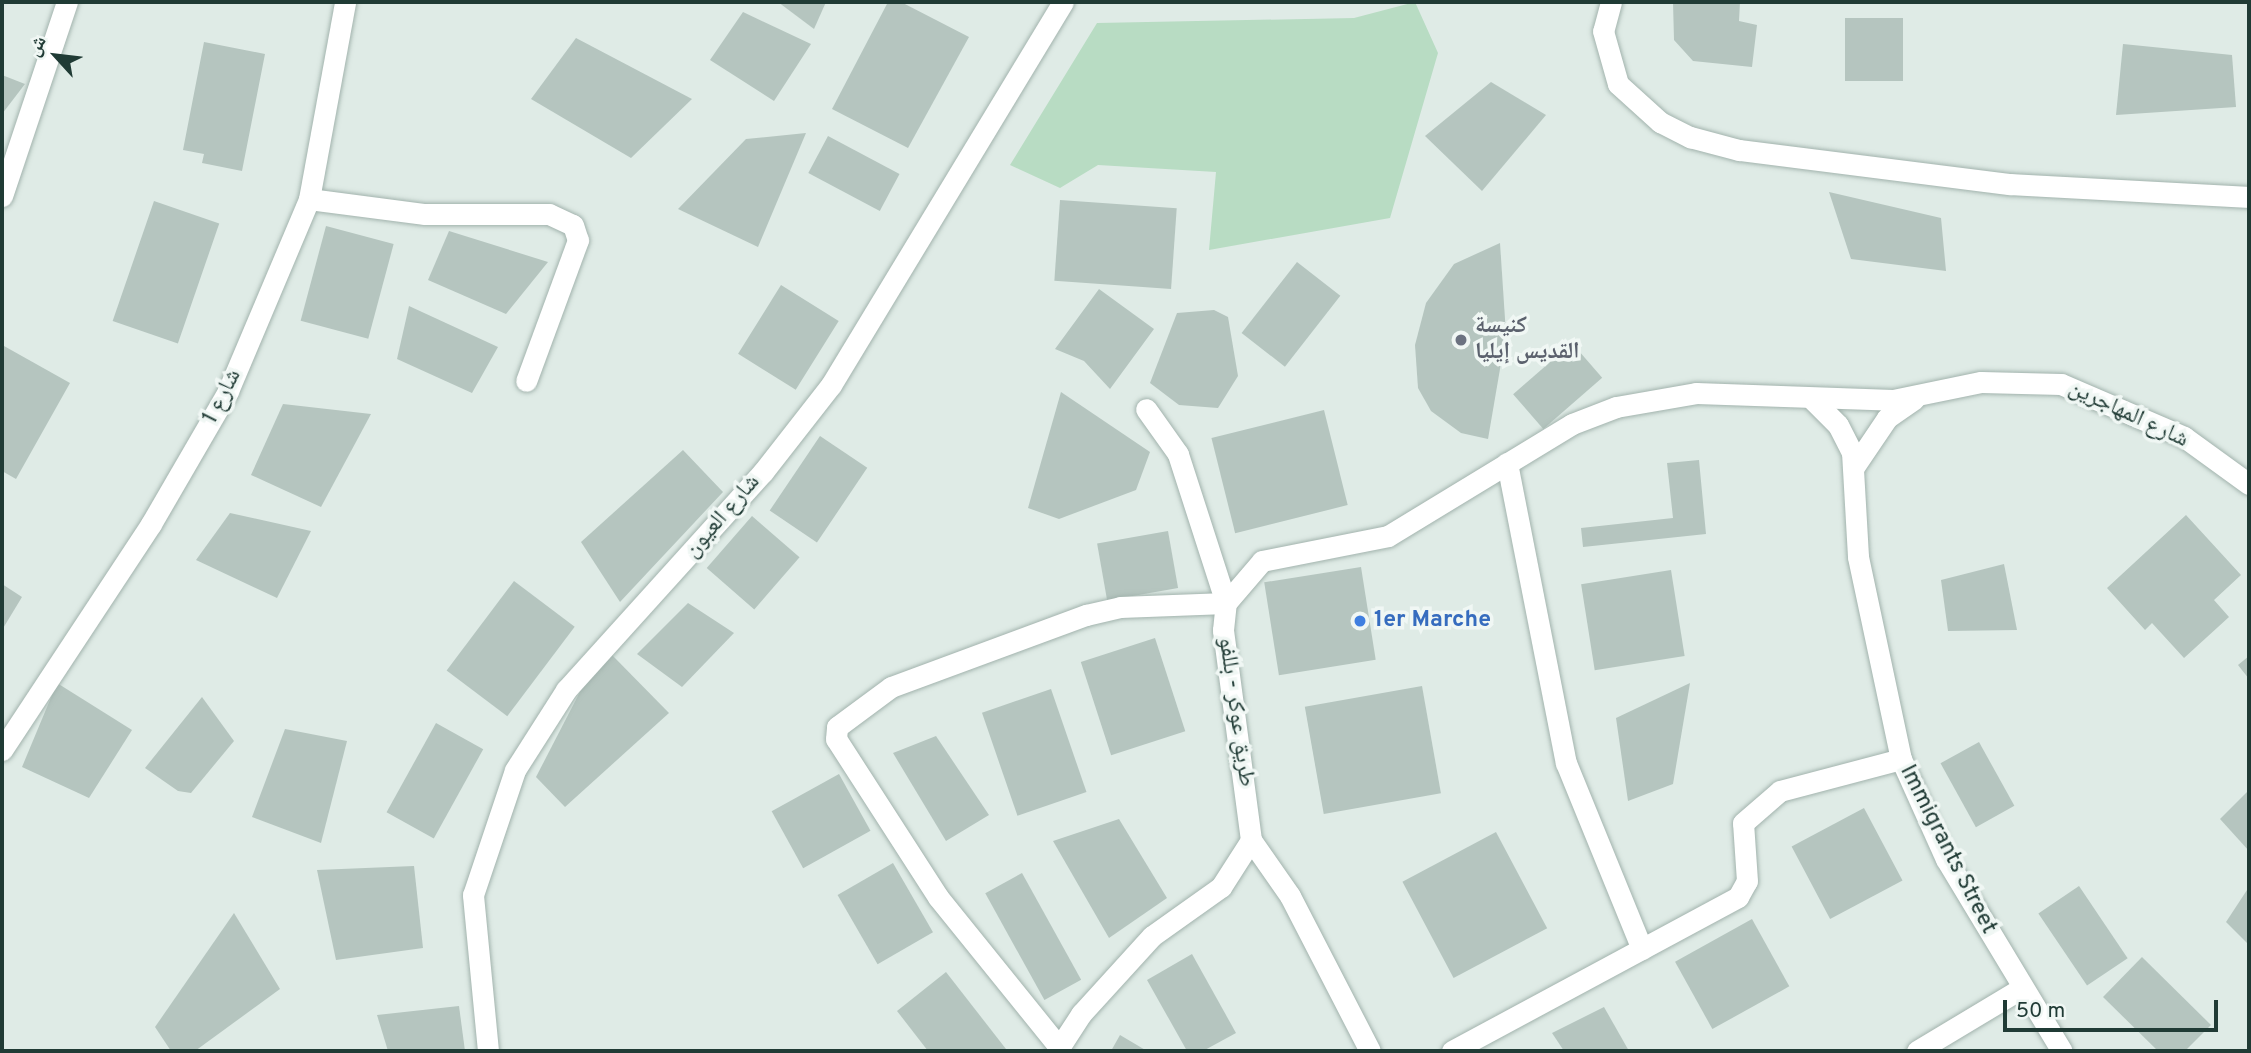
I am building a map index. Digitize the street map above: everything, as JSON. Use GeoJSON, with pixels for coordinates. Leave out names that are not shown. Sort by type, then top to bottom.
{"type":"FeatureCollection","features":[{"type":"Feature","properties":{"kind":"street"},"geometry":{"type":"LineString","coordinates":[[2,196],[67,2]]}},
{"type":"Feature","properties":{"kind":"street","name":"شارع 1"},"geometry":{"type":"LineString","coordinates":[[2,750],[151,524],[228,391],[309,199],[345,2]]}},
{"type":"Feature","properties":{"kind":"street","name":"شارع العيون"},"geometry":{"type":"LineString","coordinates":[[488,1051],[473,895],[515,771],[566,690],[763,472],[831,385],[1062,2]]}},
{"type":"Feature","properties":{"kind":"street"},"geometry":{"type":"LineString","coordinates":[[1611,2],[1603,32],[1618,84],[1660,122],[1690,137],[1739,150],[2010,184],[2249,197]]}},
{"type":"Feature","properties":{"kind":"street"},"geometry":{"type":"LineString","coordinates":[[309,199],[425,214],[550,214],[573,225],[578,240],[526,381]]}},
{"type":"Feature","properties":{"kind":"street","name":"شارع المهاجرين"},"geometry":{"type":"LineString","coordinates":[[1813,400],[1914,399],[1981,382],[2061,384],[2184,437],[2249,484]]}},
{"type":"Feature","properties":{"kind":"street","name":"طريق عوكر - بللفو"},"geometry":{"type":"LineString","coordinates":[[1251,840],[1223,630],[1226,603],[1262,561],[1388,536],[1572,424],[1654,397],[1696,393],[1813,400]]}},
{"type":"Feature","properties":{"kind":"street","name":"شارع المهاجرين"},"geometry":{"type":"LineString","coordinates":[[1854,467],[1887,418],[1914,399]]}},
{"type":"Feature","properties":{"kind":"street","name":"Immigrants Street"},"geometry":{"type":"LineString","coordinates":[[1813,400],[1847,439],[1854,467],[1858,557],[1901,759],[1946,859],[2020,989],[2062,1051]]}},
{"type":"Feature","properties":{"kind":"street"},"geometry":{"type":"LineString","coordinates":[[1146,409],[1178,454],[1226,603],[1120,607],[1086,615],[891,687],[837,727],[836,739],[938,897],[1058,1049],[1152,936],[1221,887],[1251,840],[1290,895],[1370,1051]]}},
{"type":"Feature","properties":{"kind":"street"},"geometry":{"type":"LineString","coordinates":[[1507,463],[1566,763],[1642,949]]}},
{"type":"Feature","properties":{"kind":"street"},"geometry":{"type":"LineString","coordinates":[[1452,1051],[1738,897],[1747,881],[1743,823],[1780,791],[1901,759]]}},
{"type":"Feature","properties":{"kind":"street"},"geometry":{"type":"LineString","coordinates":[[1917,1051],[2020,989]]}},
{"type":"Feature","properties":{"kind":"green space"},"geometry":{"type":"Polygon","coordinates":[[[1415,2],[1438,53],[1390,218],[1209,250],[1216,172],[1098,165],[1060,188],[1010,165],[1097,23],[1354,18],[1415,2]]]}},
{"type":"Feature","properties":{"kind":"building"},"geometry":{"type":"Polygon","coordinates":[[[778,2],[826,2],[814,29],[778,2]]]}},
{"type":"Feature","properties":{"kind":"building"},"geometry":{"type":"Polygon","coordinates":[[[888,2],[901,2],[969,37],[908,148],[832,109],[888,2]]]}},
{"type":"Feature","properties":{"kind":"building"},"geometry":{"type":"Polygon","coordinates":[[[1673,2],[1740,2],[1739,21],[1757,25],[1752,67],[1693,61],[1674,40],[1673,2]]]}},
{"type":"Feature","properties":{"kind":"building"},"geometry":{"type":"Polygon","coordinates":[[[743,12],[811,44],[774,101],[710,60],[743,12]]]}},
{"type":"Feature","properties":{"kind":"building"},"geometry":{"type":"Polygon","coordinates":[[[1845,18],[1903,18],[1903,81],[1845,81],[1845,18]]]}},
{"type":"Feature","properties":{"kind":"building"},"geometry":{"type":"Polygon","coordinates":[[[576,38],[692,99],[631,158],[531,99],[576,38]]]}},
{"type":"Feature","properties":{"kind":"building"},"geometry":{"type":"Polygon","coordinates":[[[204,42],[265,54],[242,171],[202,163],[204,154],[183,150],[204,42]]]}},
{"type":"Feature","properties":{"kind":"building"},"geometry":{"type":"Polygon","coordinates":[[[2123,44],[2232,55],[2236,107],[2116,115],[2123,44]]]}},
{"type":"Feature","properties":{"kind":"building"},"geometry":{"type":"Polygon","coordinates":[[[2,75],[25,84],[2,114],[2,75]]]}},
{"type":"Feature","properties":{"kind":"building"},"geometry":{"type":"Polygon","coordinates":[[[1491,82],[1546,115],[1482,191],[1425,136],[1491,82]]]}},
{"type":"Feature","properties":{"kind":"building"},"geometry":{"type":"Polygon","coordinates":[[[806,133],[758,247],[678,209],[746,139],[806,133]]]}},
{"type":"Feature","properties":{"kind":"building"},"geometry":{"type":"Polygon","coordinates":[[[828,136],[900,174],[880,211],[808,173],[828,136]]]}},
{"type":"Feature","properties":{"kind":"building"},"geometry":{"type":"Polygon","coordinates":[[[1829,192],[1941,218],[1946,271],[1851,259],[1829,192]]]}},
{"type":"Feature","properties":{"kind":"building"},"geometry":{"type":"Polygon","coordinates":[[[1060,200],[1177,208],[1171,289],[1054,281],[1060,200]]]}},
{"type":"Feature","properties":{"kind":"building"},"geometry":{"type":"Polygon","coordinates":[[[154,201],[219,223],[178,344],[113,321],[154,201]]]}},
{"type":"Feature","properties":{"kind":"building"},"geometry":{"type":"Polygon","coordinates":[[[326,226],[394,244],[368,339],[301,321],[326,226]]]}},
{"type":"Feature","properties":{"kind":"building"},"geometry":{"type":"Polygon","coordinates":[[[449,231],[548,262],[506,314],[428,280],[449,231]]]}},
{"type":"Feature","properties":{"kind":"building","name":"كنيسة القديس إيليا"},"geometry":{"type":"Polygon","coordinates":[[[1500,243],[1506,334],[1488,439],[1461,433],[1431,411],[1418,388],[1415,345],[1426,303],[1454,264],[1500,243]]]}},
{"type":"Feature","properties":{"kind":"building"},"geometry":{"type":"Polygon","coordinates":[[[1297,262],[1340,296],[1285,367],[1242,333],[1297,262]]]}},
{"type":"Feature","properties":{"kind":"building"},"geometry":{"type":"Polygon","coordinates":[[[781,285],[839,321],[796,390],[738,354],[781,285]]]}},
{"type":"Feature","properties":{"kind":"building"},"geometry":{"type":"Polygon","coordinates":[[[1099,289],[1154,329],[1110,389],[1084,361],[1055,349],[1099,289]]]}},
{"type":"Feature","properties":{"kind":"building"},"geometry":{"type":"Polygon","coordinates":[[[409,306],[498,347],[472,393],[397,359],[409,306]]]}},
{"type":"Feature","properties":{"kind":"building"},"geometry":{"type":"Polygon","coordinates":[[[1214,310],[1228,317],[1238,376],[1218,408],[1179,405],[1150,383],[1177,313],[1214,310]]]}},
{"type":"Feature","properties":{"kind":"building"},"geometry":{"type":"Polygon","coordinates":[[[1572,343],[1602,378],[1543,429],[1513,394],[1572,343]]]}},
{"type":"Feature","properties":{"kind":"building"},"geometry":{"type":"Polygon","coordinates":[[[4,346],[70,383],[16,479],[2,471],[4,346]]]}},
{"type":"Feature","properties":{"kind":"building"},"geometry":{"type":"Polygon","coordinates":[[[1061,392],[1150,452],[1136,490],[1059,519],[1028,508],[1061,392]]]}},
{"type":"Feature","properties":{"kind":"building"},"geometry":{"type":"Polygon","coordinates":[[[283,404],[371,414],[321,507],[251,475],[283,404]]]}},
{"type":"Feature","properties":{"kind":"building"},"geometry":{"type":"Polygon","coordinates":[[[1324,410],[1348,505],[1235,533],[1211,438],[1324,410]]]}},
{"type":"Feature","properties":{"kind":"building"},"geometry":{"type":"Polygon","coordinates":[[[820,436],[867,468],[817,542],[770,511],[820,436]]]}},
{"type":"Feature","properties":{"kind":"building"},"geometry":{"type":"Polygon","coordinates":[[[683,450],[723,492],[620,602],[581,542],[683,450]]]}},
{"type":"Feature","properties":{"kind":"building"},"geometry":{"type":"Polygon","coordinates":[[[1699,460],[1706,534],[1583,547],[1581,528],[1673,518],[1667,463],[1699,460]]]}},
{"type":"Feature","properties":{"kind":"building"},"geometry":{"type":"Polygon","coordinates":[[[230,513],[311,531],[277,598],[196,560],[230,513]]]}},
{"type":"Feature","properties":{"kind":"building"},"geometry":{"type":"Polygon","coordinates":[[[2186,515],[2241,575],[2214,600],[2229,617],[2184,658],[2152,623],[2145,630],[2107,588],[2186,515]]]}},
{"type":"Feature","properties":{"kind":"building"},"geometry":{"type":"Polygon","coordinates":[[[752,516],[800,557],[754,609],[707,568],[752,516]]]}},
{"type":"Feature","properties":{"kind":"building"},"geometry":{"type":"Polygon","coordinates":[[[1168,531],[1178,588],[1107,601],[1097,544],[1168,531]]]}},
{"type":"Feature","properties":{"kind":"building"},"geometry":{"type":"Polygon","coordinates":[[[2004,564],[2017,630],[1948,631],[1941,580],[2004,564]]]}},
{"type":"Feature","properties":{"kind":"building"},"geometry":{"type":"Polygon","coordinates":[[[1361,567],[1376,660],[1279,675],[1264,582],[1361,567]]]}},
{"type":"Feature","properties":{"kind":"building"},"geometry":{"type":"Polygon","coordinates":[[[1671,570],[1685,656],[1595,670],[1581,584],[1671,570]]]}},
{"type":"Feature","properties":{"kind":"building"},"geometry":{"type":"Polygon","coordinates":[[[514,581],[575,627],[507,716],[447,670],[514,581]]]}},
{"type":"Feature","properties":{"kind":"building"},"geometry":{"type":"Polygon","coordinates":[[[2,584],[22,597],[2,630],[2,584]]]}},
{"type":"Feature","properties":{"kind":"building"},"geometry":{"type":"Polygon","coordinates":[[[688,603],[734,633],[682,687],[637,654],[688,603]]]}},
{"type":"Feature","properties":{"kind":"building"},"geometry":{"type":"Polygon","coordinates":[[[1155,638],[1185,731],[1111,755],[1081,662],[1155,638]]]}},
{"type":"Feature","properties":{"kind":"building"},"geometry":{"type":"Polygon","coordinates":[[[612,655],[669,713],[565,807],[536,777],[584,684],[612,655]]]}},
{"type":"Feature","properties":{"kind":"building"},"geometry":{"type":"Polygon","coordinates":[[[2249,656],[2249,679],[2238,665],[2249,656]]]}},
{"type":"Feature","properties":{"kind":"building"},"geometry":{"type":"Polygon","coordinates":[[[57,683],[132,730],[89,798],[22,767],[57,683]]]}},
{"type":"Feature","properties":{"kind":"building"},"geometry":{"type":"Polygon","coordinates":[[[1690,683],[1673,784],[1628,801],[1616,718],[1690,683]]]}},
{"type":"Feature","properties":{"kind":"building"},"geometry":{"type":"Polygon","coordinates":[[[1422,686],[1441,793],[1324,814],[1305,707],[1422,686]]]}},
{"type":"Feature","properties":{"kind":"building"},"geometry":{"type":"Polygon","coordinates":[[[1051,689],[1086,792],[1017,816],[982,713],[1051,689]]]}},
{"type":"Feature","properties":{"kind":"building"},"geometry":{"type":"Polygon","coordinates":[[[202,697],[234,741],[191,793],[178,791],[145,768],[202,697]]]}},
{"type":"Feature","properties":{"kind":"building"},"geometry":{"type":"Polygon","coordinates":[[[436,723],[483,749],[434,838],[387,812],[436,723]]]}},
{"type":"Feature","properties":{"kind":"building"},"geometry":{"type":"Polygon","coordinates":[[[285,729],[347,741],[321,843],[252,817],[285,729]]]}},
{"type":"Feature","properties":{"kind":"building"},"geometry":{"type":"Polygon","coordinates":[[[936,736],[989,815],[946,841],[893,753],[936,736]]]}},
{"type":"Feature","properties":{"kind":"building"},"geometry":{"type":"Polygon","coordinates":[[[1979,742],[2014,806],[1976,827],[1941,763],[1979,742]]]}},
{"type":"Feature","properties":{"kind":"building"},"geometry":{"type":"Polygon","coordinates":[[[839,774],[871,831],[803,868],[772,811],[839,774]]]}},
{"type":"Feature","properties":{"kind":"building"},"geometry":{"type":"Polygon","coordinates":[[[2249,790],[2249,851],[2220,819],[2249,790]]]}},
{"type":"Feature","properties":{"kind":"building"},"geometry":{"type":"Polygon","coordinates":[[[1864,808],[1902,880],[1830,919],[1792,846],[1864,808]]]}},
{"type":"Feature","properties":{"kind":"building"},"geometry":{"type":"Polygon","coordinates":[[[1119,819],[1167,898],[1109,938],[1053,841],[1119,819]]]}},
{"type":"Feature","properties":{"kind":"building"},"geometry":{"type":"Polygon","coordinates":[[[1496,832],[1547,928],[1454,978],[1402,882],[1496,832]]]}},
{"type":"Feature","properties":{"kind":"building"},"geometry":{"type":"Polygon","coordinates":[[[893,863],[933,932],[878,964],[838,895],[893,863]]]}},
{"type":"Feature","properties":{"kind":"building"},"geometry":{"type":"Polygon","coordinates":[[[414,866],[423,948],[336,960],[317,870],[414,866]]]}},
{"type":"Feature","properties":{"kind":"building"},"geometry":{"type":"Polygon","coordinates":[[[1022,873],[1081,980],[1044,1000],[985,893],[1022,873]]]}},
{"type":"Feature","properties":{"kind":"building"},"geometry":{"type":"Polygon","coordinates":[[[2079,886],[2128,958],[2087,986],[2038,913],[2079,886]]]}},
{"type":"Feature","properties":{"kind":"building"},"geometry":{"type":"Polygon","coordinates":[[[2249,887],[2249,945],[2226,922],[2249,887]]]}},
{"type":"Feature","properties":{"kind":"building"},"geometry":{"type":"Polygon","coordinates":[[[234,913],[280,989],[195,1051],[171,1051],[155,1027],[234,913]]]}},
{"type":"Feature","properties":{"kind":"building"},"geometry":{"type":"Polygon","coordinates":[[[1752,919],[1789,986],[1712,1029],[1675,962],[1752,919]]]}},
{"type":"Feature","properties":{"kind":"building"},"geometry":{"type":"Polygon","coordinates":[[[1192,954],[1236,1033],[1203,1051],[1187,1051],[1147,980],[1192,954]]]}},
{"type":"Feature","properties":{"kind":"building"},"geometry":{"type":"Polygon","coordinates":[[[2142,957],[2211,1025],[2185,1051],[2158,1051],[2103,997],[2142,957]]]}},
{"type":"Feature","properties":{"kind":"building"},"geometry":{"type":"Polygon","coordinates":[[[946,972],[1006,1049],[928,1051],[897,1011],[946,972]]]}},
{"type":"Feature","properties":{"kind":"building"},"geometry":{"type":"Polygon","coordinates":[[[459,1006],[465,1051],[388,1051],[377,1015],[459,1006]]]}},
{"type":"Feature","properties":{"kind":"building"},"geometry":{"type":"Polygon","coordinates":[[[1604,1007],[1629,1051],[1564,1051],[1552,1033],[1604,1007]]]}},
{"type":"Feature","properties":{"kind":"building"},"geometry":{"type":"Polygon","coordinates":[[[1120,1035],[1147,1051],[1111,1051],[1120,1035]]]}},
{"type":"Feature","properties":{"kind":"place","name":"كنيسة القديس إيليا"},"geometry":{"type":"Point","coordinates":[1461,340]}},
{"type":"Feature","properties":{"kind":"place","name":"1er Marche"},"geometry":{"type":"Point","coordinates":[1360,621]}}]}
